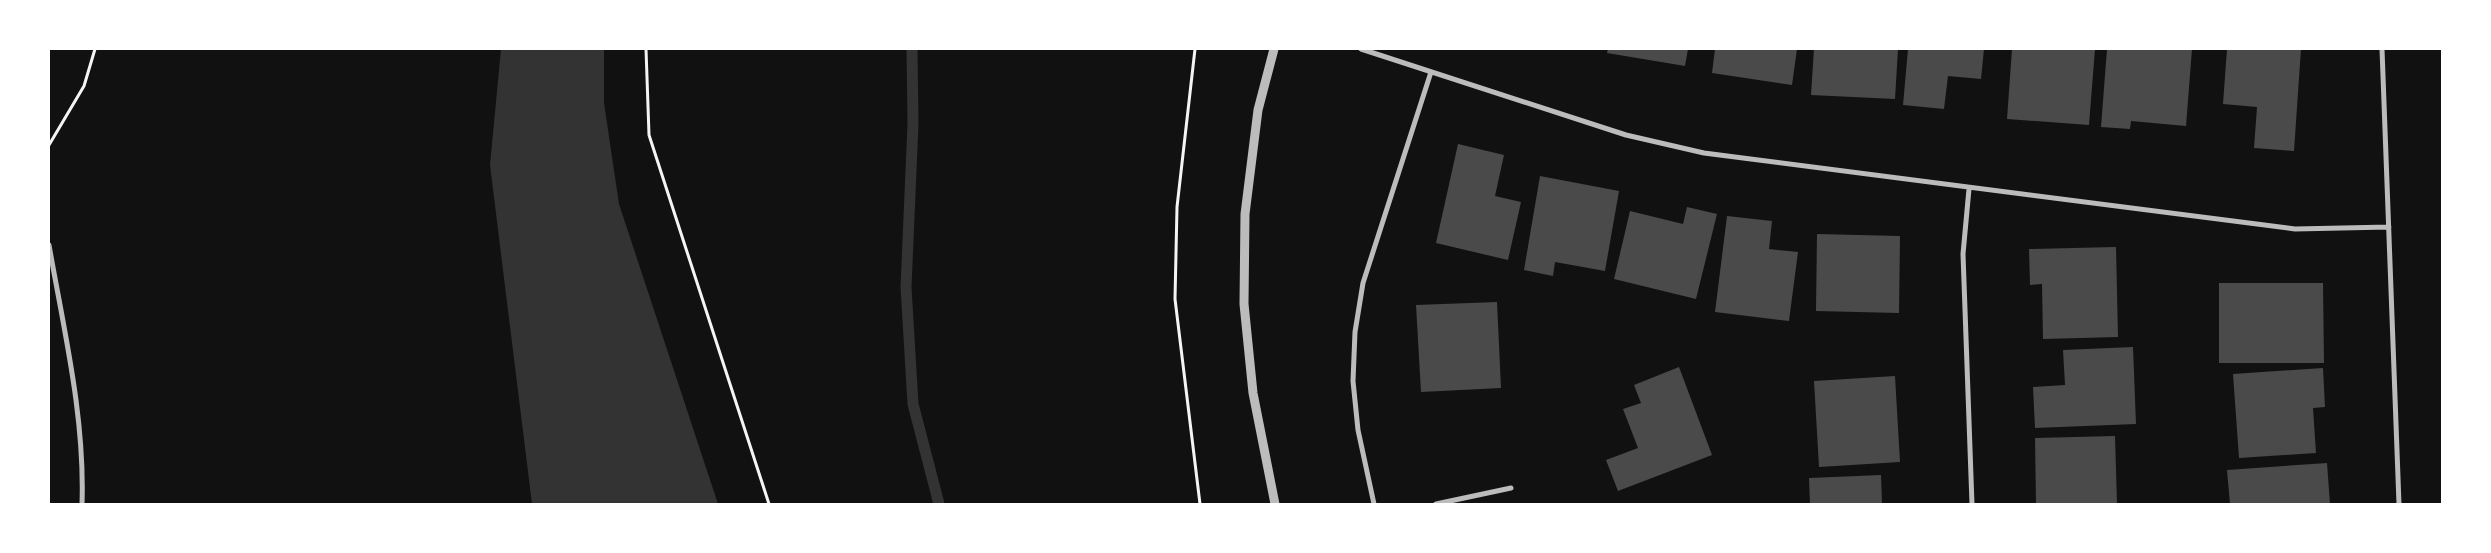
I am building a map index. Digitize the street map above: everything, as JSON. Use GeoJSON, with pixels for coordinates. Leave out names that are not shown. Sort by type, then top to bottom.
{"type":"FeatureCollection","features":[{"type":"Feature","properties":{"kind":"street"},"geometry":{"type":"LineString","coordinates":[[1274,49],[1258,110],[1245,214],[1244,304],[1253,393],[1275,504]]}},
{"type":"Feature","properties":{"kind":"street"},"geometry":{"type":"LineString","coordinates":[[1361,49],[1626,135],[1704,153],[1970,189],[2295,229],[2389,227]]}},
{"type":"Feature","properties":{"kind":"street"},"geometry":{"type":"LineString","coordinates":[[2382,49],[2399,504]]}},
{"type":"Feature","properties":{"kind":"street"},"geometry":{"type":"LineString","coordinates":[[1374,504],[1357,420],[1353,381],[1355,332],[1363,283],[1432,72]]}},
{"type":"Feature","properties":{"kind":"street"},"geometry":{"type":"LineString","coordinates":[[1970,189],[1963,254],[1972,504]]}},
{"type":"Feature","properties":{"kind":"street"},"geometry":{"type":"LineString","coordinates":[[49,245],[79,415],[83,477],[82,504]]}},
{"type":"Feature","properties":{"kind":"street"},"geometry":{"type":"LineString","coordinates":[[1436,504],[1510,488]]}},
{"type":"Feature","properties":{"kind":"path"},"geometry":{"type":"LineString","coordinates":[[49,145],[84,86],[95,49]]}},
{"type":"Feature","properties":{"kind":"path"},"geometry":{"type":"LineString","coordinates":[[646,49],[649,135],[769,504]]}},
{"type":"Feature","properties":{"kind":"path"},"geometry":{"type":"LineString","coordinates":[[1195,49],[1177,207],[1175,299],[1200,504]]}},
{"type":"Feature","properties":{"kind":"shaded area"},"geometry":{"type":"Polygon","coordinates":[[[501,49],[604,49],[604,103],[619,204],[718,504],[532,504],[490,165],[501,49]]]}},
{"type":"Feature","properties":{"kind":"building"},"geometry":{"type":"Polygon","coordinates":[[[1608,49],[1688,49],[1685,66],[1607,53],[1608,49]]]}},
{"type":"Feature","properties":{"kind":"building"},"geometry":{"type":"Polygon","coordinates":[[[1715,49],[1797,49],[1792,85],[1712,73],[1715,49]]]}},
{"type":"Feature","properties":{"kind":"building"},"geometry":{"type":"Polygon","coordinates":[[[1814,49],[1898,49],[1895,99],[1811,95],[1814,49]]]}},
{"type":"Feature","properties":{"kind":"building"},"geometry":{"type":"Polygon","coordinates":[[[1908,49],[1984,49],[1981,79],[1948,76],[1944,109],[1903,105],[1908,49]]]}},
{"type":"Feature","properties":{"kind":"building"},"geometry":{"type":"Polygon","coordinates":[[[2012,49],[2095,49],[2089,125],[2007,119],[2012,49]]]}},
{"type":"Feature","properties":{"kind":"building"},"geometry":{"type":"Polygon","coordinates":[[[2107,49],[2192,49],[2186,126],[2131,121],[2130,129],[2101,127],[2107,49]]]}},
{"type":"Feature","properties":{"kind":"building"},"geometry":{"type":"Polygon","coordinates":[[[2227,49],[2301,49],[2294,151],[2254,148],[2257,107],[2223,104],[2227,49]]]}},
{"type":"Feature","properties":{"kind":"building"},"geometry":{"type":"Polygon","coordinates":[[[1458,144],[1504,155],[1495,196],[1521,202],[1508,260],[1436,243],[1458,144]]]}},
{"type":"Feature","properties":{"kind":"building"},"geometry":{"type":"Polygon","coordinates":[[[1540,176],[1619,191],[1605,271],[1555,262],[1553,276],[1524,270],[1540,176]]]}},
{"type":"Feature","properties":{"kind":"building"},"geometry":{"type":"Polygon","coordinates":[[[1687,207],[1717,214],[1696,299],[1614,279],[1630,211],[1683,224],[1687,207]]]}},
{"type":"Feature","properties":{"kind":"building"},"geometry":{"type":"Polygon","coordinates":[[[1727,216],[1772,221],[1769,249],[1798,252],[1789,321],[1715,312],[1727,216]]]}},
{"type":"Feature","properties":{"kind":"building"},"geometry":{"type":"Polygon","coordinates":[[[1817,234],[1900,236],[1899,313],[1816,311],[1817,234]]]}},
{"type":"Feature","properties":{"kind":"building"},"geometry":{"type":"Polygon","coordinates":[[[2116,247],[2118,337],[2043,339],[2042,284],[2030,285],[2029,249],[2116,247]]]}},
{"type":"Feature","properties":{"kind":"building"},"geometry":{"type":"Polygon","coordinates":[[[2219,283],[2323,283],[2324,363],[2219,363],[2219,283]]]}},
{"type":"Feature","properties":{"kind":"building"},"geometry":{"type":"Polygon","coordinates":[[[1497,302],[1501,388],[1421,392],[1416,305],[1497,302]]]}},
{"type":"Feature","properties":{"kind":"building"},"geometry":{"type":"Polygon","coordinates":[[[2133,347],[2136,424],[2035,428],[2033,387],[2065,385],[2063,350],[2133,347]]]}},
{"type":"Feature","properties":{"kind":"building"},"geometry":{"type":"Polygon","coordinates":[[[1679,367],[1712,455],[1618,491],[1606,460],[1638,448],[1623,409],[1641,403],[1634,385],[1679,367]]]}},
{"type":"Feature","properties":{"kind":"building"},"geometry":{"type":"Polygon","coordinates":[[[2323,368],[2325,407],[2313,408],[2316,453],[2239,458],[2233,374],[2323,368]]]}},
{"type":"Feature","properties":{"kind":"building"},"geometry":{"type":"Polygon","coordinates":[[[1895,376],[1900,462],[1819,467],[1814,381],[1895,376]]]}},
{"type":"Feature","properties":{"kind":"building"},"geometry":{"type":"Polygon","coordinates":[[[2115,436],[2117,504],[2036,504],[2035,438],[2115,436]]]}},
{"type":"Feature","properties":{"kind":"building"},"geometry":{"type":"Polygon","coordinates":[[[2327,463],[2330,504],[2230,504],[2227,470],[2327,463]]]}},
{"type":"Feature","properties":{"kind":"building"},"geometry":{"type":"Polygon","coordinates":[[[1881,475],[1882,504],[1810,504],[1809,478],[1881,475]]]}},
{"type":"Feature","properties":{"kind":"waterway"},"geometry":{"type":"LineString","coordinates":[[912,49],[913,124],[906,287],[913,404],[939,504]]}}]}
